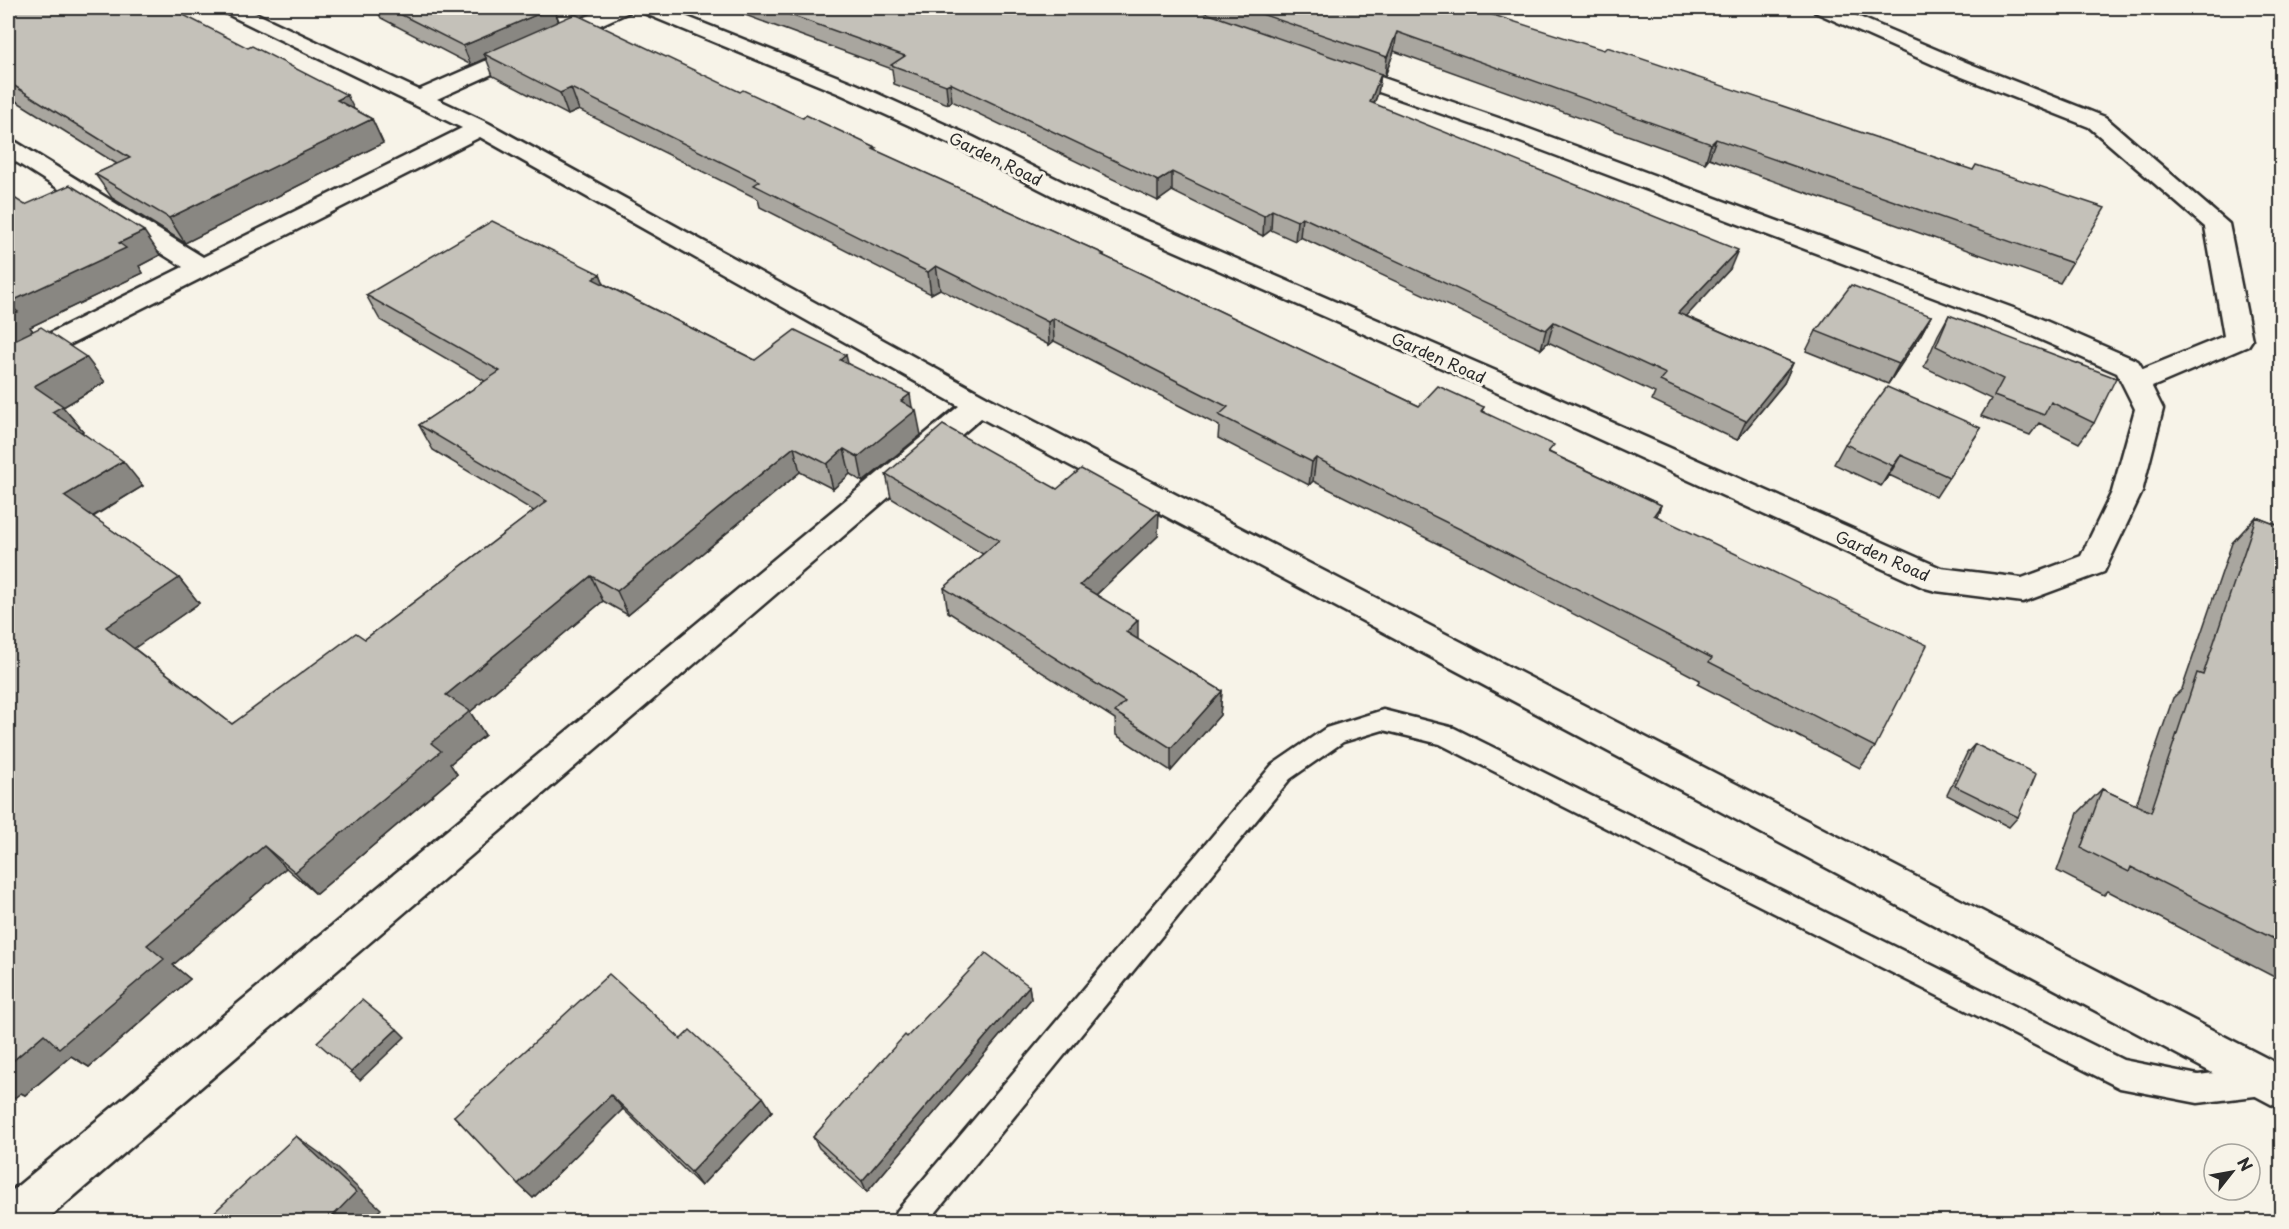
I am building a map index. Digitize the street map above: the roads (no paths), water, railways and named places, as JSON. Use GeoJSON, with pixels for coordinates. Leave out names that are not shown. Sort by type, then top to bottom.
{"type":"FeatureCollection","features":[{"type":"Feature","properties":{"kind":"street"},"geometry":{"type":"LineString","coordinates":[[230,8],[480,128],[979,405],[2273,1085]]}},
{"type":"Feature","properties":{"kind":"street"},"geometry":{"type":"LineString","coordinates":[[418,99],[622,8]]}},
{"type":"Feature","properties":{"kind":"street","name":"Garden Road"},"geometry":{"type":"LineString","coordinates":[[648,8],[858,94],[964,142],[1084,202],[1508,387],[1936,579],[2023,590],[2093,564],[2127,492],[2149,408],[2128,367],[2022,321],[1502,127],[1313,61]]}},
{"type":"Feature","properties":{"kind":"street"},"geometry":{"type":"LineString","coordinates":[[1822,8],[1960,68],[2097,122],[2217,224],[2238,340],[2136,383]]}},
{"type":"Feature","properties":{"kind":"street"},"geometry":{"type":"LineString","coordinates":[[8,364],[480,128]]}},
{"type":"Feature","properties":{"kind":"street"},"geometry":{"type":"LineString","coordinates":[[8,147],[201,267]]}},
{"type":"Feature","properties":{"kind":"street"},"geometry":{"type":"LineString","coordinates":[[9,1221],[979,405]]}},
{"type":"Feature","properties":{"kind":"lane"},"geometry":{"type":"LineString","coordinates":[[908,1221],[1281,772],[1335,735],[1383,720],[1445,735],[2120,1074],[2199,1089],[2273,1085]]}}]}
